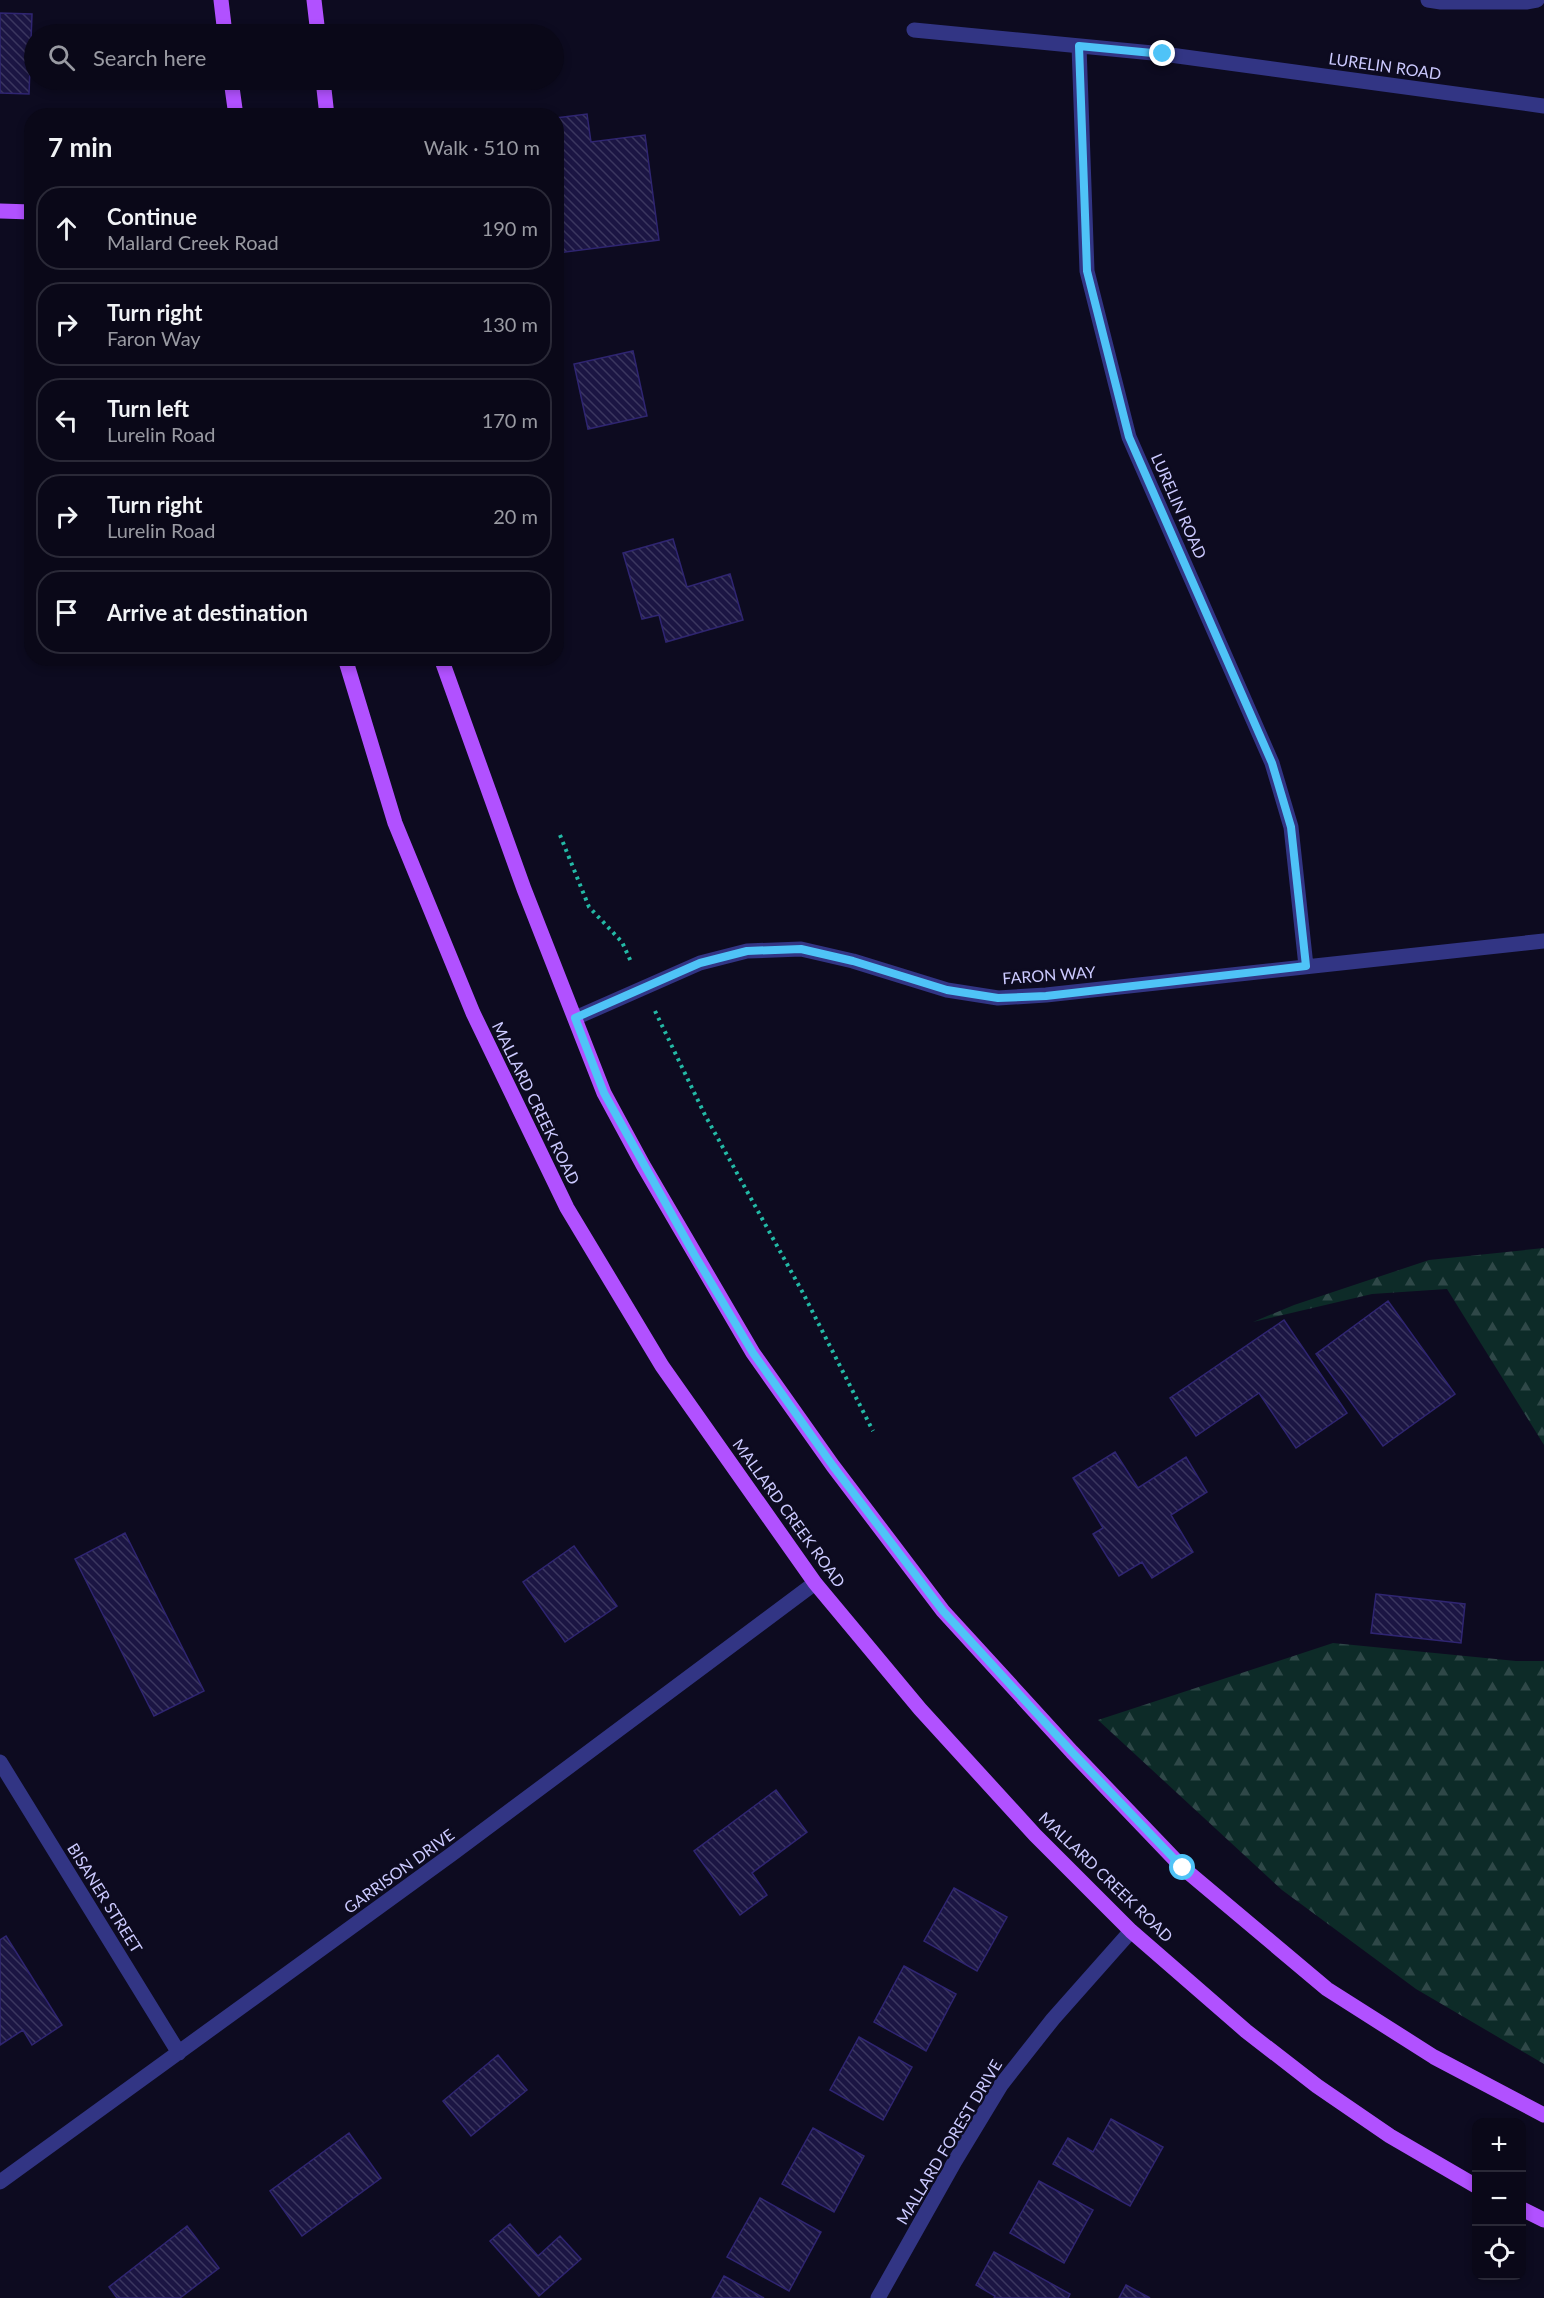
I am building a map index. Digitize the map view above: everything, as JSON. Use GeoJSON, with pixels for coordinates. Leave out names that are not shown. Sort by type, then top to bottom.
{"type":"FeatureCollection","features":[{"type":"Feature","properties":{"kind":"main road"},"geometry":{"type":"LineString","coordinates":[[221,0],[224,24]]}},
{"type":"Feature","properties":{"kind":"main road"},"geometry":{"type":"LineString","coordinates":[[314,0],[317,24]]}},
{"type":"Feature","properties":{"kind":"main road"},"geometry":{"type":"LineString","coordinates":[[232,90],[235,108]]}},
{"type":"Feature","properties":{"kind":"main road"},"geometry":{"type":"LineString","coordinates":[[324,90],[326,108]]}},
{"type":"Feature","properties":{"kind":"main road"},"geometry":{"type":"LineString","coordinates":[[0,211],[24,212]]}},
{"type":"Feature","properties":{"kind":"main road","name":"MALLARD CREEK ROAD"},"geometry":{"type":"LineString","coordinates":[[347,666],[399,833],[472,1013],[567,1208],[662,1366],[815,1583],[920,1709],[1035,1835],[1131,1931],[1246,2031],[1317,2086],[1390,2136],[1472,2184]]}},
{"type":"Feature","properties":{"kind":"main road"},"geometry":{"type":"LineString","coordinates":[[444,666],[524,889],[604,1093],[643,1165],[753,1353],[833,1466],[943,1611],[1072,1752],[1183,1868],[1318,1982],[1434,2057],[1544,2115]]}},
{"type":"Feature","properties":{"kind":"main road"},"geometry":{"type":"LineString","coordinates":[[1526,2211],[1544,2220]]}},
{"type":"Feature","properties":{"kind":"street"},"geometry":{"type":"LineString","coordinates":[[1428,0],[1441,2],[1537,0]]}},
{"type":"Feature","properties":{"kind":"street","name":"LURELIN ROAD"},"geometry":{"type":"LineString","coordinates":[[914,30],[1163,54],[1544,106]]}},
{"type":"Feature","properties":{"kind":"street","name":"LURELIN ROAD"},"geometry":{"type":"LineString","coordinates":[[1079,46],[1087,271],[1129,437],[1272,763],[1291,827],[1306,966]]}},
{"type":"Feature","properties":{"kind":"street","name":"FARON WAY"},"geometry":{"type":"LineString","coordinates":[[575,1018],[700,963],[747,951],[801,949],[853,961],[947,990],[998,998],[1046,996],[1544,941]]}},
{"type":"Feature","properties":{"kind":"street","name":"GARRISON DRIVE"},"geometry":{"type":"LineString","coordinates":[[0,2182],[452,1854],[815,1583]]}},
{"type":"Feature","properties":{"kind":"street","name":"BISANER STREET"},"geometry":{"type":"LineString","coordinates":[[0,1762],[179,2053]]}},
{"type":"Feature","properties":{"kind":"street","name":"MALLARD FOREST DRIVE"},"geometry":{"type":"LineString","coordinates":[[879,2298],[955,2161],[1001,2085],[1053,2019],[1131,1931]]}},
{"type":"Feature","properties":{"kind":"path"},"geometry":{"type":"LineString","coordinates":[[560,835],[589,907],[622,942],[633,964]]}},
{"type":"Feature","properties":{"kind":"path"},"geometry":{"type":"LineString","coordinates":[[659,1020],[705,1115],[803,1293],[873,1431]]}},
{"type":"Feature","properties":{"kind":"green space"},"geometry":{"type":"Polygon","coordinates":[[[1544,1248],[1544,1445],[1447,1289],[1372,1294],[1253,1322],[1294,1305],[1429,1260],[1544,1248]]]}},
{"type":"Feature","properties":{"kind":"green space"},"geometry":{"type":"Polygon","coordinates":[[[1333,1643],[1516,1661],[1544,1661],[1544,2064],[1416,1989],[1282,1890],[1098,1720],[1333,1643]]]}},
{"type":"Feature","properties":{"kind":"building"},"geometry":{"type":"Polygon","coordinates":[[[0,13],[32,14],[32,24],[24,24],[24,90],[29,90],[29,94],[0,93],[0,13]]]}},
{"type":"Feature","properties":{"kind":"building"},"geometry":{"type":"Polygon","coordinates":[[[587,114],[591,142],[645,135],[659,240],[564,252],[564,117],[587,114]]]}},
{"type":"Feature","properties":{"kind":"building"},"geometry":{"type":"Polygon","coordinates":[[[633,351],[647,416],[588,429],[574,364],[633,351]]]}},
{"type":"Feature","properties":{"kind":"building"},"geometry":{"type":"Polygon","coordinates":[[[673,539],[687,587],[730,574],[743,620],[666,642],[659,615],[642,619],[623,553],[673,539]]]}},
{"type":"Feature","properties":{"kind":"building"},"geometry":{"type":"Polygon","coordinates":[[[1388,1301],[1455,1394],[1383,1446],[1316,1354],[1388,1301]]]}},
{"type":"Feature","properties":{"kind":"building"},"geometry":{"type":"Polygon","coordinates":[[[1284,1320],[1347,1413],[1296,1448],[1259,1393],[1196,1436],[1170,1398],[1284,1320]]]}},
{"type":"Feature","properties":{"kind":"building"},"geometry":{"type":"Polygon","coordinates":[[[1115,1452],[1138,1488],[1186,1457],[1207,1492],[1171,1515],[1193,1552],[1152,1578],[1142,1562],[1119,1576],[1093,1534],[1103,1528],[1073,1478],[1115,1452]]]}},
{"type":"Feature","properties":{"kind":"building"},"geometry":{"type":"Polygon","coordinates":[[[125,1533],[204,1691],[154,1716],[75,1559],[125,1533]]]}},
{"type":"Feature","properties":{"kind":"building"},"geometry":{"type":"Polygon","coordinates":[[[574,1546],[617,1606],[565,1642],[523,1582],[574,1546]]]}},
{"type":"Feature","properties":{"kind":"building"},"geometry":{"type":"Polygon","coordinates":[[[1376,1594],[1465,1604],[1461,1643],[1371,1633],[1376,1594]]]}},
{"type":"Feature","properties":{"kind":"building"},"geometry":{"type":"Polygon","coordinates":[[[776,1790],[807,1832],[752,1873],[767,1895],[740,1915],[694,1851],[776,1790]]]}},
{"type":"Feature","properties":{"kind":"building"},"geometry":{"type":"Polygon","coordinates":[[[954,1888],[1007,1917],[977,1971],[924,1941],[954,1888]]]}},
{"type":"Feature","properties":{"kind":"building"},"geometry":{"type":"Polygon","coordinates":[[[6,1936],[62,2025],[32,2045],[23,2030],[0,2045],[0,1940],[6,1936]]]}},
{"type":"Feature","properties":{"kind":"building"},"geometry":{"type":"Polygon","coordinates":[[[904,1966],[956,1994],[926,2051],[874,2022],[904,1966]]]}},
{"type":"Feature","properties":{"kind":"building"},"geometry":{"type":"Polygon","coordinates":[[[859,2037],[912,2067],[883,2120],[830,2090],[859,2037]]]}},
{"type":"Feature","properties":{"kind":"building"},"geometry":{"type":"Polygon","coordinates":[[[498,2055],[527,2090],[471,2136],[443,2101],[498,2055]]]}},
{"type":"Feature","properties":{"kind":"building"},"geometry":{"type":"Polygon","coordinates":[[[1111,2119],[1163,2147],[1130,2206],[1053,2164],[1068,2138],[1093,2152],[1111,2119]]]}},
{"type":"Feature","properties":{"kind":"building"},"geometry":{"type":"Polygon","coordinates":[[[813,2128],[864,2156],[834,2212],[782,2184],[813,2128]]]}},
{"type":"Feature","properties":{"kind":"building"},"geometry":{"type":"Polygon","coordinates":[[[349,2133],[381,2178],[302,2236],[270,2191],[349,2133]]]}},
{"type":"Feature","properties":{"kind":"building"},"geometry":{"type":"Polygon","coordinates":[[[1039,2181],[1093,2210],[1064,2263],[1010,2233],[1039,2181]]]}},
{"type":"Feature","properties":{"kind":"building"},"geometry":{"type":"Polygon","coordinates":[[[760,2198],[821,2232],[789,2291],[727,2257],[760,2198]]]}},
{"type":"Feature","properties":{"kind":"building"},"geometry":{"type":"Polygon","coordinates":[[[510,2224],[538,2256],[560,2236],[581,2259],[539,2296],[490,2241],[510,2224]]]}},
{"type":"Feature","properties":{"kind":"building"},"geometry":{"type":"Polygon","coordinates":[[[187,2226],[219,2268],[180,2298],[117,2298],[109,2287],[187,2226]]]}},
{"type":"Feature","properties":{"kind":"building"},"geometry":{"type":"Polygon","coordinates":[[[994,2252],[1070,2294],[1068,2298],[994,2298],[995,2296],[976,2285],[994,2252]]]}},
{"type":"Feature","properties":{"kind":"building"},"geometry":{"type":"Polygon","coordinates":[[[724,2276],[764,2298],[712,2298],[724,2276]]]}},
{"type":"Feature","properties":{"kind":"building"},"geometry":{"type":"Polygon","coordinates":[[[1126,2285],[1150,2298],[1119,2298],[1126,2285]]]}},
{"type":"Feature","properties":{"kind":"route"},"geometry":{"type":"LineString","coordinates":[[1163,54],[1079,46],[1087,271],[1129,437],[1272,763],[1291,827],[1306,966],[1046,996],[998,998],[947,990],[853,961],[801,949],[747,951],[700,963],[575,1018],[604,1093],[694,1254],[753,1353],[833,1466],[943,1611],[1072,1752],[1183,1868]]}}]}
